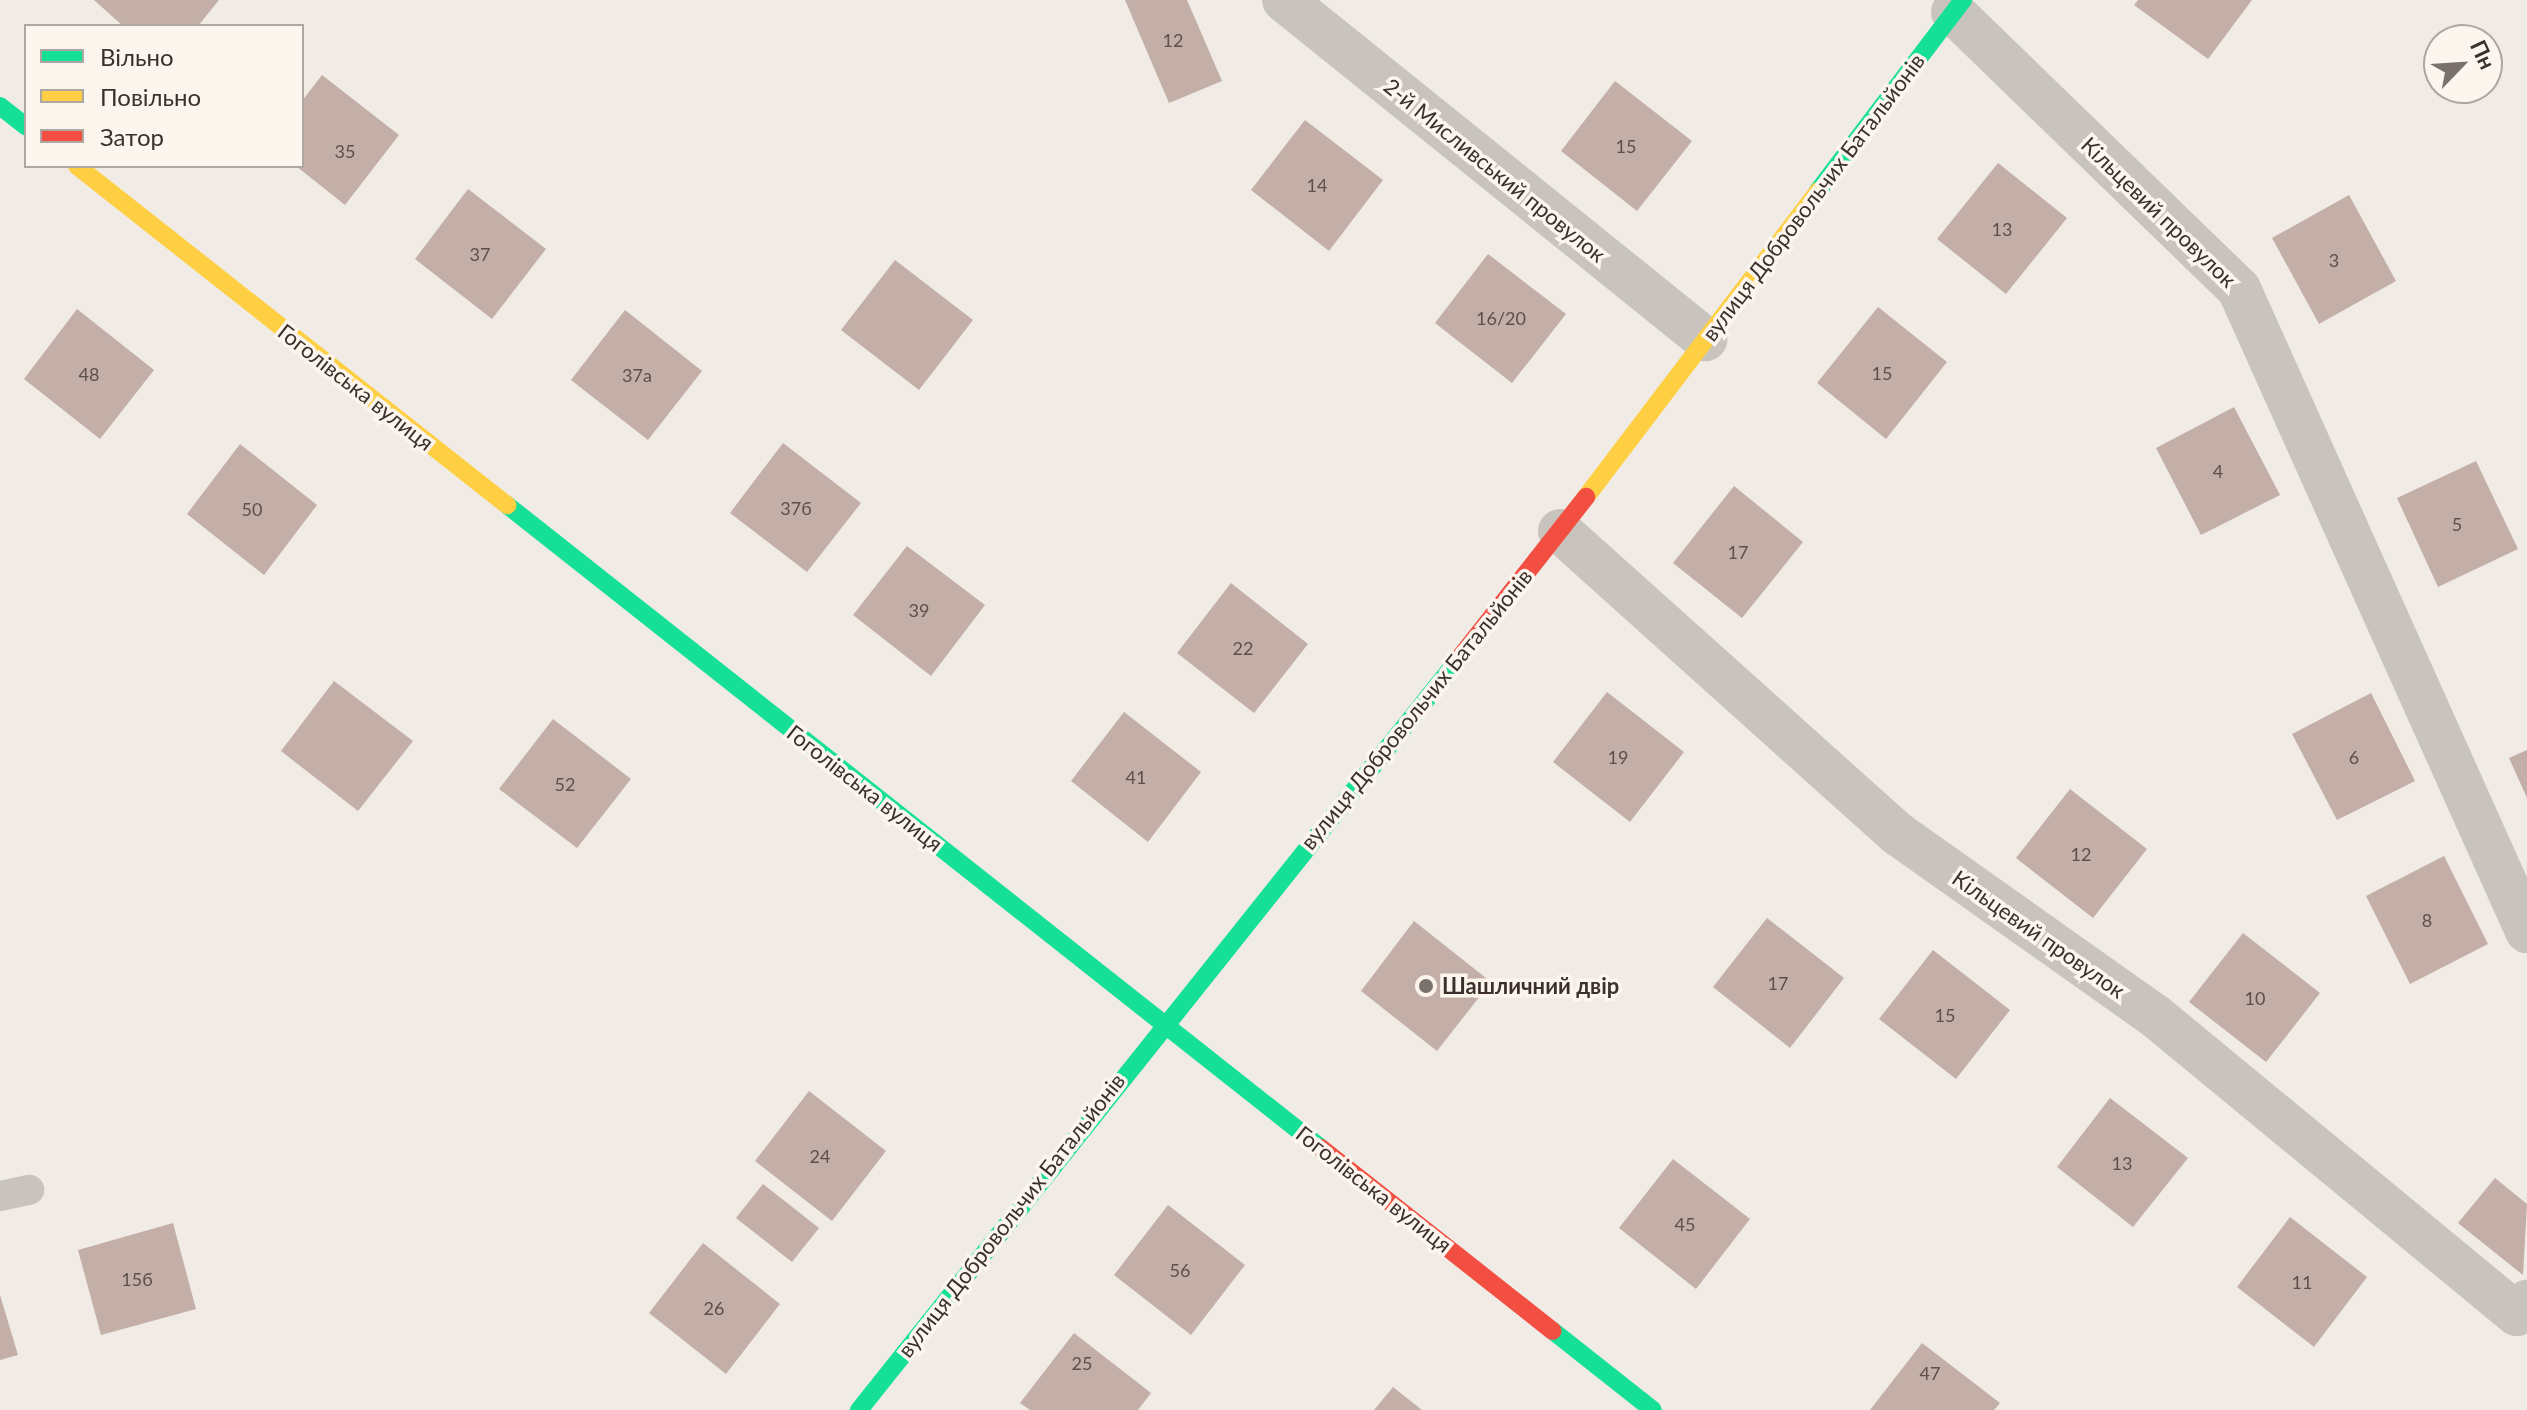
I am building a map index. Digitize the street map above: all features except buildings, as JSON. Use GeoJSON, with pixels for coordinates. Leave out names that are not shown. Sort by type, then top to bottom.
{"type":"FeatureCollection","features":[{"type":"Feature","properties":{"kind":"street","name":"2-й Мисливський провулок"},"geometry":{"type":"LineString","coordinates":[[1284,0],[1705,339]]}},
{"type":"Feature","properties":{"kind":"street","name":"вулиця Добровольчих Батальйонів"},"geometry":{"type":"LineString","coordinates":[[859,1410],[1162,1022],[1560,531],[1958,6]]}},
{"type":"Feature","properties":{"kind":"street","name":"Кільцевий провулок"},"geometry":{"type":"LineString","coordinates":[[1958,6],[2239,289],[2527,931]]}},
{"type":"Feature","properties":{"kind":"street"},"geometry":{"type":"LineString","coordinates":[[0,106],[24,124]]}},
{"type":"Feature","properties":{"kind":"street","name":"Гоголівська вулиця"},"geometry":{"type":"LineString","coordinates":[[80,168],[1653,1410]]}},
{"type":"Feature","properties":{"kind":"street","name":"Кільцевий провулок"},"geometry":{"type":"LineString","coordinates":[[1560,531],[1898,834],[2154,1015],[2517,1314],[2527,1302]]}},
{"type":"Feature","properties":{"kind":"traffic: fast"},"geometry":{"type":"LineString","coordinates":[[1818,191],[1963,0]]}},
{"type":"Feature","properties":{"kind":"traffic: fast"},"geometry":{"type":"LineString","coordinates":[[0,106],[24,124]]}},
{"type":"Feature","properties":{"kind":"traffic: fast"},"geometry":{"type":"LineString","coordinates":[[507,505],[1321,1148]]}},
{"type":"Feature","properties":{"kind":"traffic: fast"},"geometry":{"type":"LineString","coordinates":[[859,1410],[1457,661]]}},
{"type":"Feature","properties":{"kind":"traffic: fast"},"geometry":{"type":"LineString","coordinates":[[1553,1331],[1653,1410]]}},
{"type":"Feature","properties":{"kind":"traffic: slow"},"geometry":{"type":"LineString","coordinates":[[80,168],[507,505]]}},
{"type":"Feature","properties":{"kind":"traffic: slow"},"geometry":{"type":"LineString","coordinates":[[1586,497],[1818,191]]}},
{"type":"Feature","properties":{"kind":"traffic: jam"},"geometry":{"type":"LineString","coordinates":[[1457,661],[1586,497]]}},
{"type":"Feature","properties":{"kind":"traffic: jam"},"geometry":{"type":"LineString","coordinates":[[1321,1148],[1553,1331]]}},
{"type":"Feature","properties":{"kind":"place","name":"Шашличний двір"},"geometry":{"type":"Point","coordinates":[1426,986]}}]}
